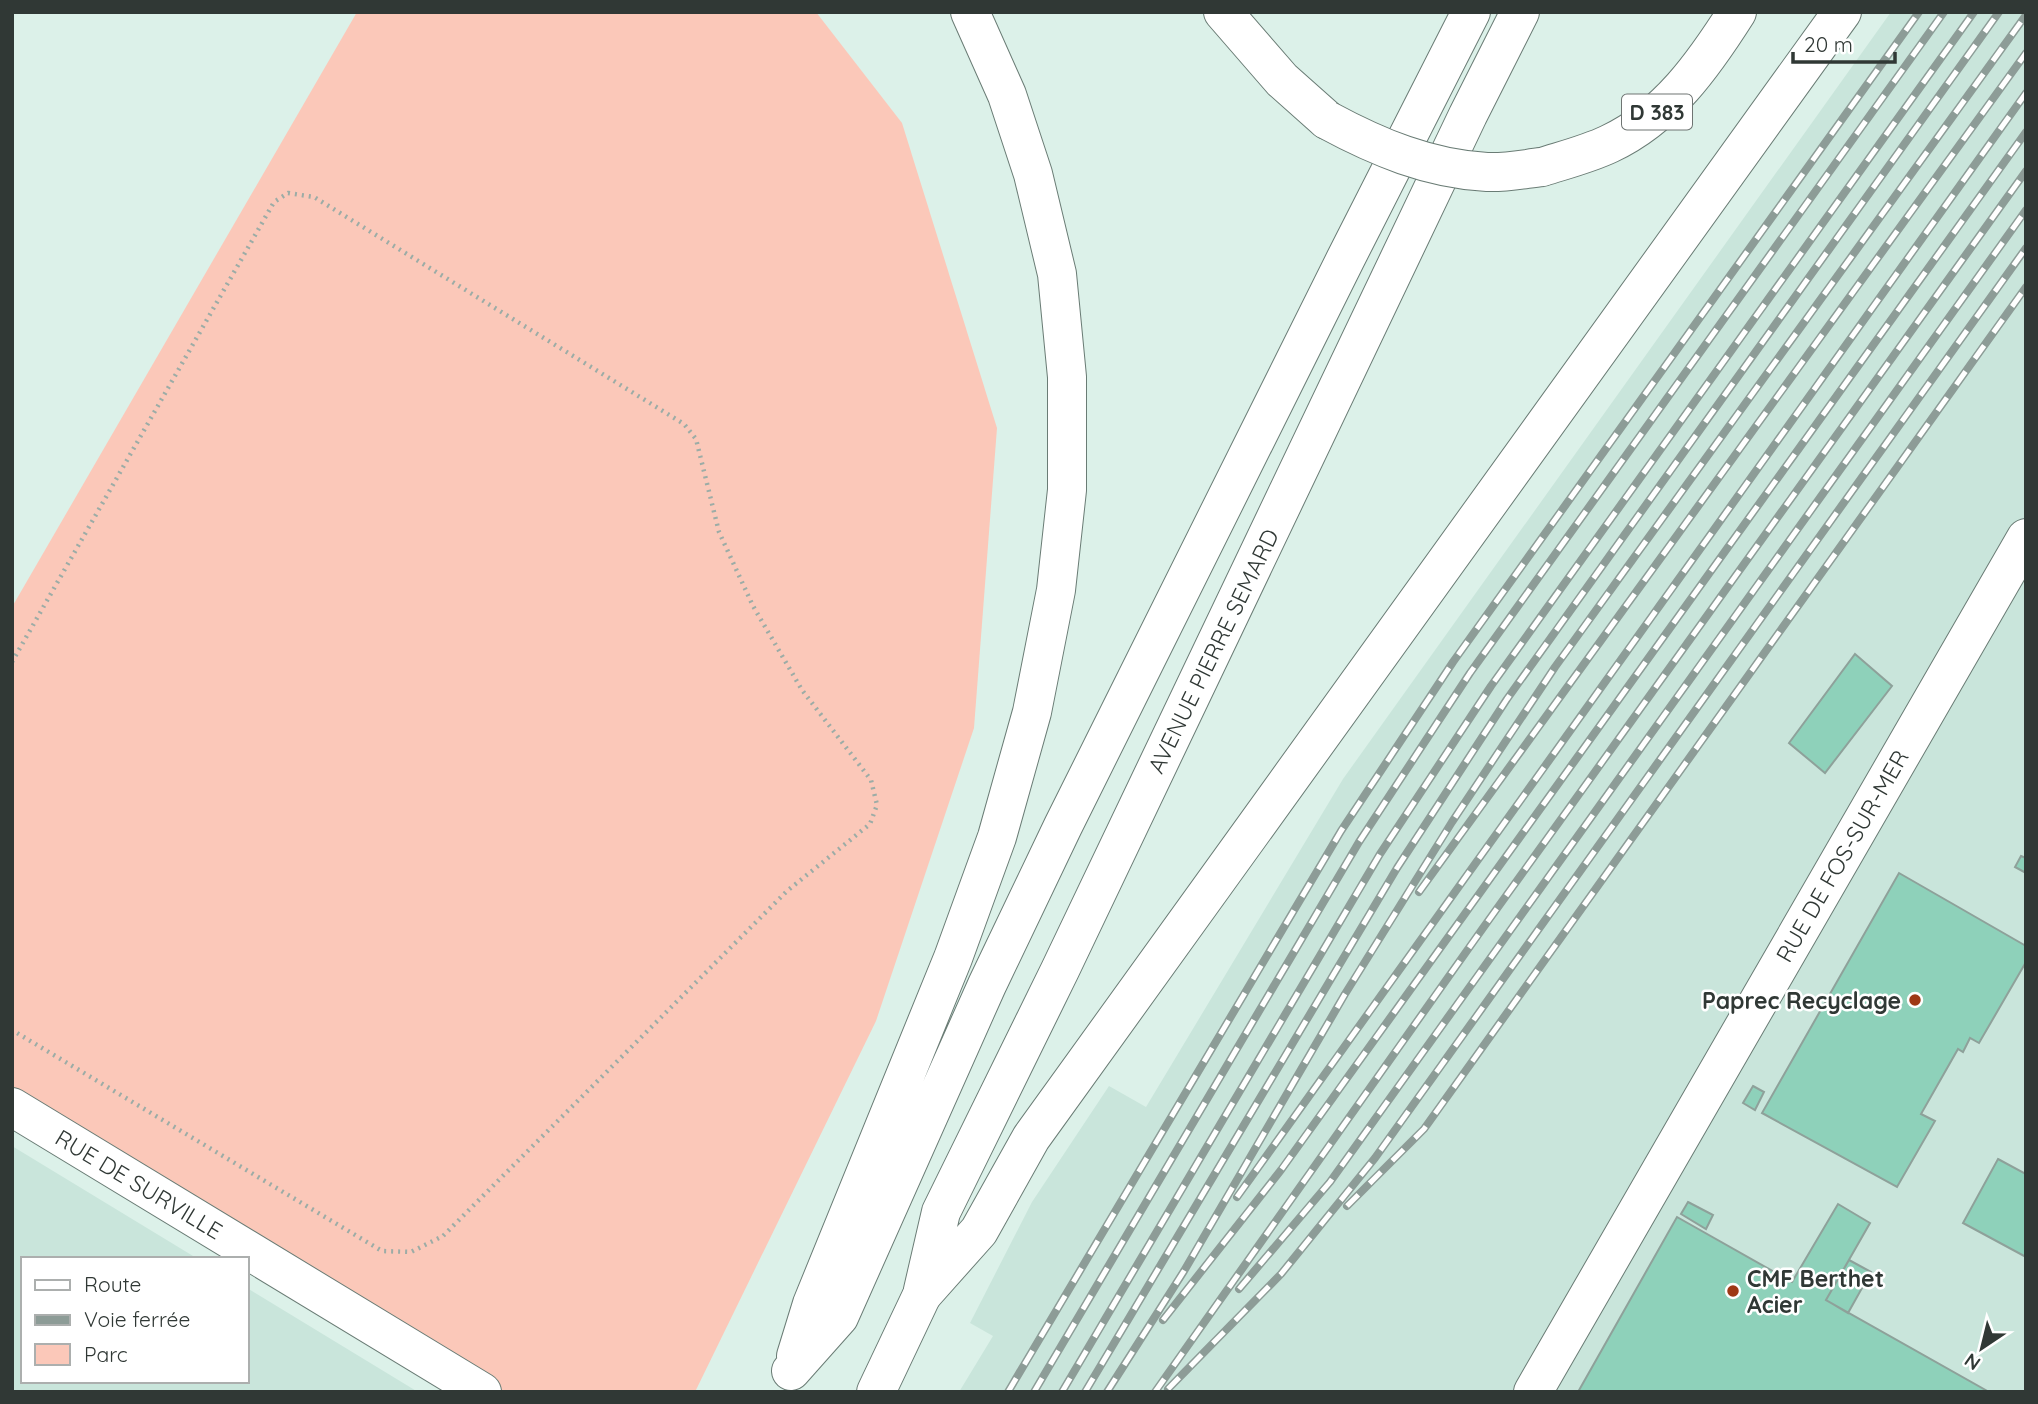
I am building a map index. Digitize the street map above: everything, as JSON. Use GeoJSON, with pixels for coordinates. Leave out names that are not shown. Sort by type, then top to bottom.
{"type":"FeatureCollection","features":[{"type":"Feature","properties":{"kind":"main road"},"geometry":{"type":"LineString","coordinates":[[786,1381],[812,1304],[953,958],[997,837],[1032,712],[1056,590],[1067,491],[1067,377],[1057,274],[1033,174],[1007,95],[970,12]]}},
{"type":"Feature","properties":{"kind":"main road","name":"D 383"},"geometry":{"type":"LineString","coordinates":[[1223,12],[1282,80],[1327,120],[1391,152],[1441,165],[1488,172],[1542,167],[1610,144],[1651,118],[1684,87],[1715,47],[1737,12]]}},
{"type":"Feature","properties":{"kind":"main road"},"geometry":{"type":"LineString","coordinates":[[786,1381],[839,1317],[987,985],[1063,826],[1471,12]]}},
{"type":"Feature","properties":{"kind":"main road","name":"AVENUE PIERRE SEMARD"},"geometry":{"type":"LineString","coordinates":[[922,1295],[941,1212],[1520,12]]}},
{"type":"Feature","properties":{"kind":"main road"},"geometry":{"type":"LineString","coordinates":[[876,1392],[922,1295],[979,1231],[1031,1138],[1842,12]]}},
{"type":"Feature","properties":{"kind":"main road","name":"RUE DE FOS-SUR-MER"},"geometry":{"type":"LineString","coordinates":[[1533,1392],[2026,538]]}},
{"type":"Feature","properties":{"kind":"main road","name":"RUE DE SURVILLE"},"geometry":{"type":"LineString","coordinates":[[12,1107],[482,1392]]}},
{"type":"Feature","properties":{"kind":"path"},"geometry":{"type":"LineString","coordinates":[[12,662],[274,202],[288,193],[314,197],[684,424],[696,439],[719,533],[753,606],[802,690],[871,780],[877,804],[870,824],[787,891],[443,1236],[411,1252],[382,1251],[12,1030]]}},
{"type":"Feature","properties":{"kind":"shaded area"},"geometry":{"type":"Polygon","coordinates":[[[1891,12],[2026,12],[2026,1392],[959,1392],[993,1336],[970,1323],[1032,1202],[1109,1086],[1146,1107],[1343,779],[1891,12]]]}},
{"type":"Feature","properties":{"kind":"shaded area"},"geometry":{"type":"Polygon","coordinates":[[[12,1146],[195,1257],[21,1257],[21,1383],[248,1383],[248,1289],[418,1392],[12,1392],[12,1146]]]}},
{"type":"Feature","properties":{"kind":"green space"},"geometry":{"type":"Polygon","coordinates":[[[357,12],[816,12],[902,123],[997,428],[974,728],[876,1021],[695,1392],[493,1392],[12,1101],[12,607],[357,12]]]}},
{"type":"Feature","properties":{"kind":"building"},"geometry":{"type":"Polygon","coordinates":[[[1855,654],[1892,686],[1825,773],[1789,743],[1855,654]]]}},
{"type":"Feature","properties":{"kind":"building"},"geometry":{"type":"Polygon","coordinates":[[[2021,856],[2026,858],[2026,873],[2015,867],[2021,856]]]}},
{"type":"Feature","properties":{"kind":"building","name":"Paprec Recyclage"},"geometry":{"type":"Polygon","coordinates":[[[1899,873],[2026,946],[2026,962],[1979,1043],[1970,1038],[1963,1052],[1958,1049],[1921,1114],[1935,1121],[1897,1187],[1762,1113],[1899,873]]]}},
{"type":"Feature","properties":{"kind":"building"},"geometry":{"type":"Polygon","coordinates":[[[1753,1086],[1764,1092],[1755,1110],[1743,1103],[1753,1086]]]}},
{"type":"Feature","properties":{"kind":"building"},"geometry":{"type":"Polygon","coordinates":[[[1998,1159],[2026,1174],[2026,1257],[1963,1223],[1998,1159]]]}},
{"type":"Feature","properties":{"kind":"building"},"geometry":{"type":"Polygon","coordinates":[[[1688,1202],[1713,1215],[1706,1229],[1681,1214],[1688,1202]]]}},
{"type":"Feature","properties":{"kind":"building","name":"CMF Berthet Acier"},"geometry":{"type":"Polygon","coordinates":[[[1838,1204],[1870,1223],[1826,1300],[1989,1392],[1578,1392],[1677,1217],[1792,1282],[1838,1204]]]}},
{"type":"Feature","properties":{"kind":"building"},"geometry":{"type":"Polygon","coordinates":[[[1849,1260],[1871,1272],[1848,1313],[1826,1300],[1849,1260]]]}},
{"type":"Feature","properties":{"kind":"railway"},"geometry":{"type":"LineString","coordinates":[[1008,1392],[1341,831],[1453,662],[1919,12]]}},
{"type":"Feature","properties":{"kind":"railway"},"geometry":{"type":"LineString","coordinates":[[1034,1392],[1359,842],[1470,673],[1944,12]]}},
{"type":"Feature","properties":{"kind":"railway"},"geometry":{"type":"LineString","coordinates":[[1062,1392],[1380,854],[1491,686],[1974,12]]}},
{"type":"Feature","properties":{"kind":"railway"},"geometry":{"type":"LineString","coordinates":[[1085,1392],[1397,868],[1507,699],[1999,12]]}},
{"type":"Feature","properties":{"kind":"railway"},"geometry":{"type":"LineString","coordinates":[[1107,1392],[1184,1271],[1345,994],[1452,822],[1555,667],[2026,15]]}},
{"type":"Feature","properties":{"kind":"railway"},"geometry":{"type":"LineString","coordinates":[[1419,892],[2026,53]]}},
{"type":"Feature","properties":{"kind":"railway"},"geometry":{"type":"LineString","coordinates":[[1237,1197],[2026,93]]}},
{"type":"Feature","properties":{"kind":"railway"},"geometry":{"type":"LineString","coordinates":[[1163,1320],[1281,1170],[2026,132]]}},
{"type":"Feature","properties":{"kind":"railway"},"geometry":{"type":"LineString","coordinates":[[1155,1392],[1483,928],[2026,171]]}},
{"type":"Feature","properties":{"kind":"railway"},"geometry":{"type":"LineString","coordinates":[[1239,1289],[1330,1182],[2026,210]]}},
{"type":"Feature","properties":{"kind":"railway"},"geometry":{"type":"LineString","coordinates":[[1168,1389],[1281,1274],[1375,1158],[2026,248]]}},
{"type":"Feature","properties":{"kind":"railway"},"geometry":{"type":"LineString","coordinates":[[1347,1206],[1424,1129],[2026,287]]}},
{"type":"Feature","properties":{"kind":"place","name":"Paprec Recyclage"},"geometry":{"type":"Point","coordinates":[1915,1000]}},
{"type":"Feature","properties":{"kind":"place","name":"CMF Berthet Acier"},"geometry":{"type":"Point","coordinates":[1733,1291]}}]}
